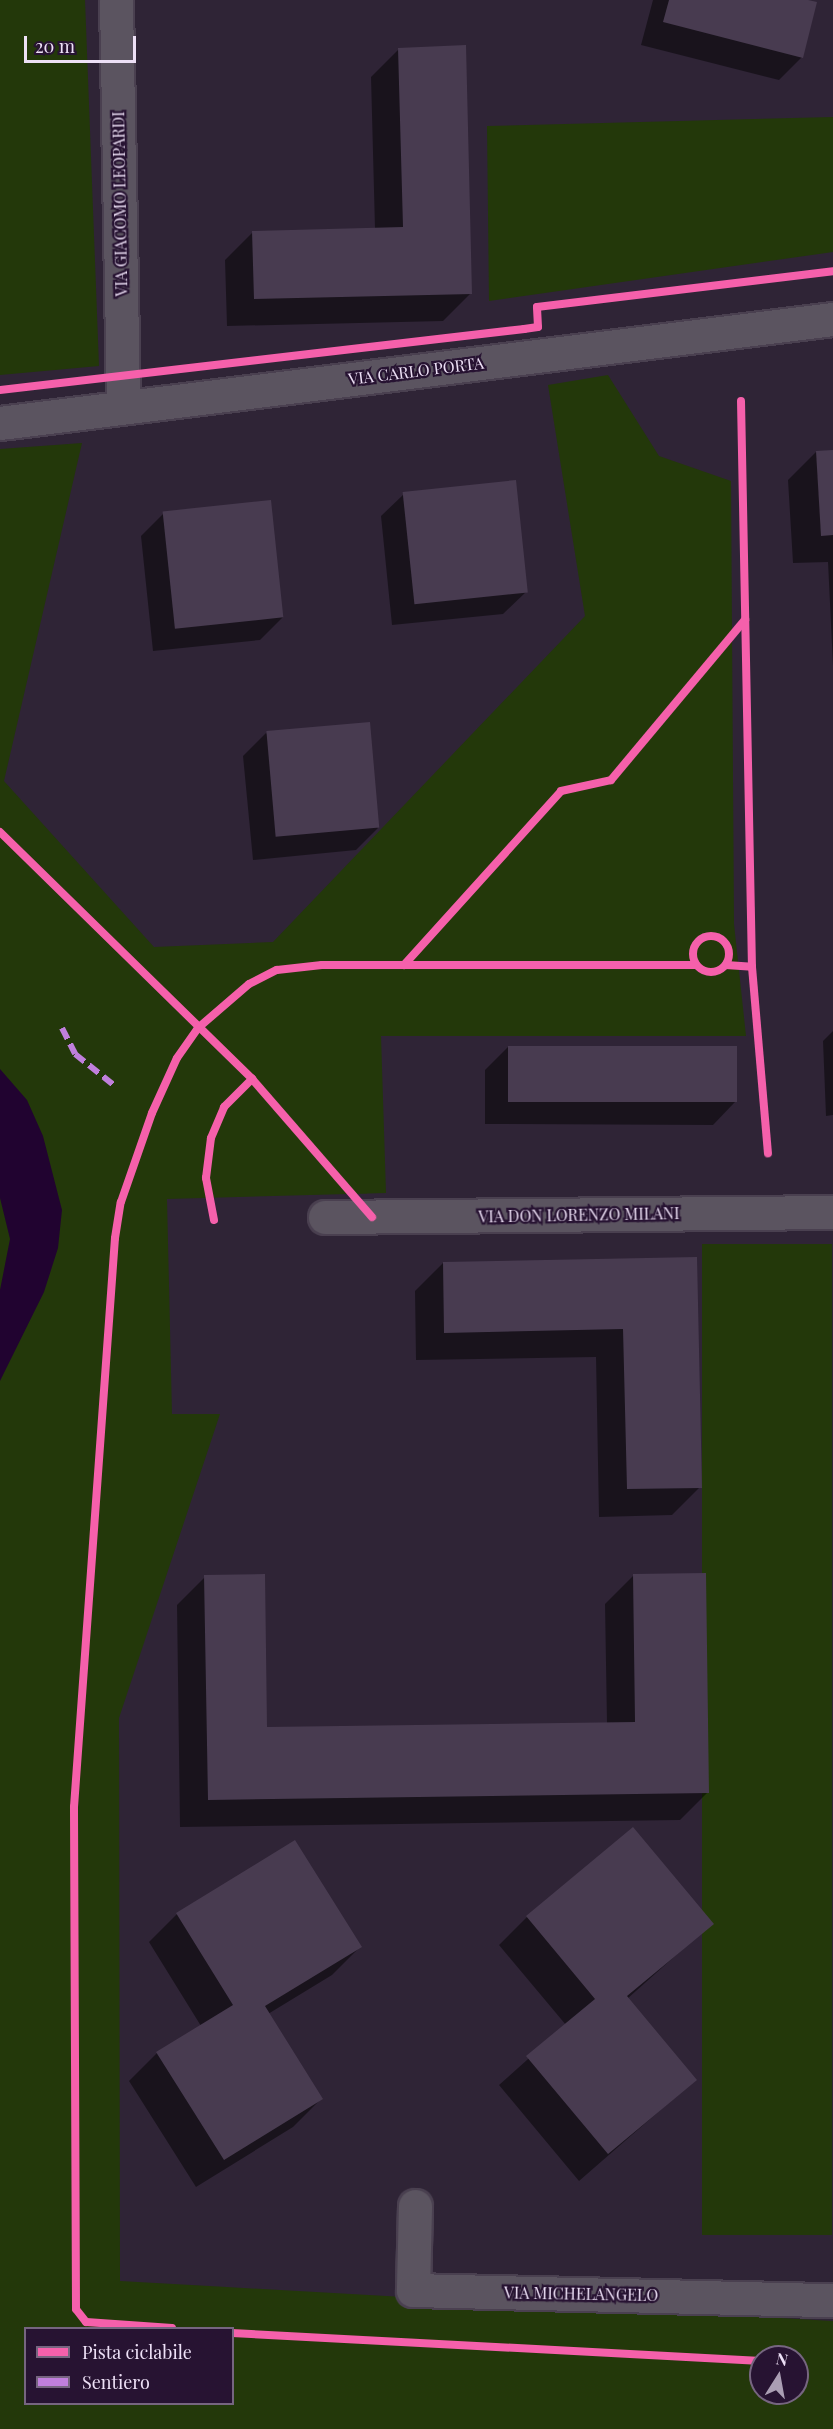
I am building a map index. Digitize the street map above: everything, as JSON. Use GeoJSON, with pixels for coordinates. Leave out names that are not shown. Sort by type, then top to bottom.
{"type":"FeatureCollection","features":[{"type":"Feature","properties":{"kind":"street","name":"VIA GIACOMO LEOPARDI"},"geometry":{"type":"LineString","coordinates":[[116,0],[123,407]]}},
{"type":"Feature","properties":{"kind":"street","name":"VIA CARLO PORTA"},"geometry":{"type":"LineString","coordinates":[[0,423],[833,319]]}},
{"type":"Feature","properties":{"kind":"street","name":"VIA DON LORENZO MILANI"},"geometry":{"type":"LineString","coordinates":[[325,1217],[833,1212]]}},
{"type":"Feature","properties":{"kind":"street","name":"VIA MICHELANGELO"},"geometry":{"type":"LineString","coordinates":[[415,2206],[413,2290],[833,2300]]}},
{"type":"Feature","properties":{"kind":"green space"},"geometry":{"type":"Polygon","coordinates":[[[0,0],[85,0],[99,366],[0,375],[0,0]]]}},
{"type":"Feature","properties":{"kind":"green space"},"geometry":{"type":"Polygon","coordinates":[[[833,117],[833,252],[489,301],[487,126],[833,117]]]}},
{"type":"Feature","properties":{"kind":"green space"},"geometry":{"type":"Polygon","coordinates":[[[608,375],[659,456],[731,481],[734,924],[746,1036],[381,1036],[386,1193],[167,1199],[172,1414],[220,1414],[119,1718],[120,2281],[833,2321],[833,2429],[0,2429],[0,449],[82,443],[4,781],[154,947],[273,942],[585,616],[548,385],[608,375]]]}},
{"type":"Feature","properties":{"kind":"green space"},"geometry":{"type":"Polygon","coordinates":[[[702,1244],[832,1244],[832,2235],[702,2235],[702,1244]]]}},
{"type":"Feature","properties":{"kind":"shaded area"},"geometry":{"type":"Polygon","coordinates":[[[0,1069],[27,1100],[43,1136],[62,1210],[58,1248],[44,1292],[0,1381],[0,1290],[10,1239],[0,1198],[0,1069]]]}},
{"type":"Feature","properties":{"kind":"building"},"geometry":{"type":"Polygon","coordinates":[[[669,0],[808,0],[817,2],[803,58],[663,22],[669,0]]]}},
{"type":"Feature","properties":{"kind":"building"},"geometry":{"type":"Polygon","coordinates":[[[466,45],[472,294],[254,299],[252,231],[403,227],[398,48],[466,45]]]}},
{"type":"Feature","properties":{"kind":"building"},"geometry":{"type":"Polygon","coordinates":[[[833,450],[833,535],[821,536],[816,451],[833,450]]]}},
{"type":"Feature","properties":{"kind":"building"},"geometry":{"type":"Polygon","coordinates":[[[516,480],[528,592],[414,604],[403,492],[516,480]]]}},
{"type":"Feature","properties":{"kind":"building"},"geometry":{"type":"Polygon","coordinates":[[[271,500],[283,617],[175,629],[163,511],[271,500]]]}},
{"type":"Feature","properties":{"kind":"building"},"geometry":{"type":"Polygon","coordinates":[[[370,722],[379,828],[276,837],[266,731],[370,722]]]}},
{"type":"Feature","properties":{"kind":"building"},"geometry":{"type":"Polygon","coordinates":[[[508,1046],[737,1046],[737,1102],[508,1102],[508,1046]]]}},
{"type":"Feature","properties":{"kind":"building"},"geometry":{"type":"Polygon","coordinates":[[[697,1257],[702,1488],[627,1489],[623,1329],[444,1333],[443,1262],[697,1257]]]}},
{"type":"Feature","properties":{"kind":"building"},"geometry":{"type":"Polygon","coordinates":[[[706,1573],[709,1793],[208,1800],[204,1575],[265,1574],[267,1727],[635,1722],[633,1574],[706,1573]]]}},
{"type":"Feature","properties":{"kind":"building"},"geometry":{"type":"Polygon","coordinates":[[[633,1827],[714,1924],[627,1996],[697,2080],[608,2154],[526,2056],[595,1999],[526,1916],[633,1827]]]}},
{"type":"Feature","properties":{"kind":"building"},"geometry":{"type":"Polygon","coordinates":[[[295,1840],[362,1947],[265,2006],[323,2099],[224,2160],[156,2052],[233,2005],[176,1913],[295,1840]]]}},
{"type":"Feature","properties":{"kind":"marked path"},"geometry":{"type":"LineString","coordinates":[[62,1028],[75,1054],[115,1086]]}},
{"type":"Feature","properties":{"kind":"cycle path"},"geometry":{"type":"LineString","coordinates":[[0,390],[524,329],[538,327],[537,307],[833,271]]}},
{"type":"Feature","properties":{"kind":"cycle path"},"geometry":{"type":"LineString","coordinates":[[741,401],[752,967]]}},
{"type":"Feature","properties":{"kind":"cycle path"},"geometry":{"type":"LineString","coordinates":[[404,965],[561,791],[611,780],[745,620]]}},
{"type":"Feature","properties":{"kind":"cycle path"},"geometry":{"type":"LineString","coordinates":[[0,832],[252,1079]]}},
{"type":"Feature","properties":{"kind":"cycle path"},"geometry":{"type":"LineString","coordinates":[[711,936],[724,941],[729,954],[724,967],[711,972],[698,967],[693,954],[698,941],[711,936]]}},
{"type":"Feature","properties":{"kind":"cycle path"},"geometry":{"type":"LineString","coordinates":[[158,2327],[86,2322],[76,2309],[74,1807],[115,1238],[121,1202],[152,1113],[177,1058],[198,1028],[249,984],[277,970],[322,965],[696,965]]}},
{"type":"Feature","properties":{"kind":"cycle path"},"geometry":{"type":"LineString","coordinates":[[726,965],[752,967],[768,1153]]}},
{"type":"Feature","properties":{"kind":"cycle path"},"geometry":{"type":"LineString","coordinates":[[214,1220],[206,1178],[211,1138],[224,1107],[252,1079],[372,1217]]}},
{"type":"Feature","properties":{"kind":"cycle path"},"geometry":{"type":"LineString","coordinates":[[234,2333],[749,2360]]}}]}
